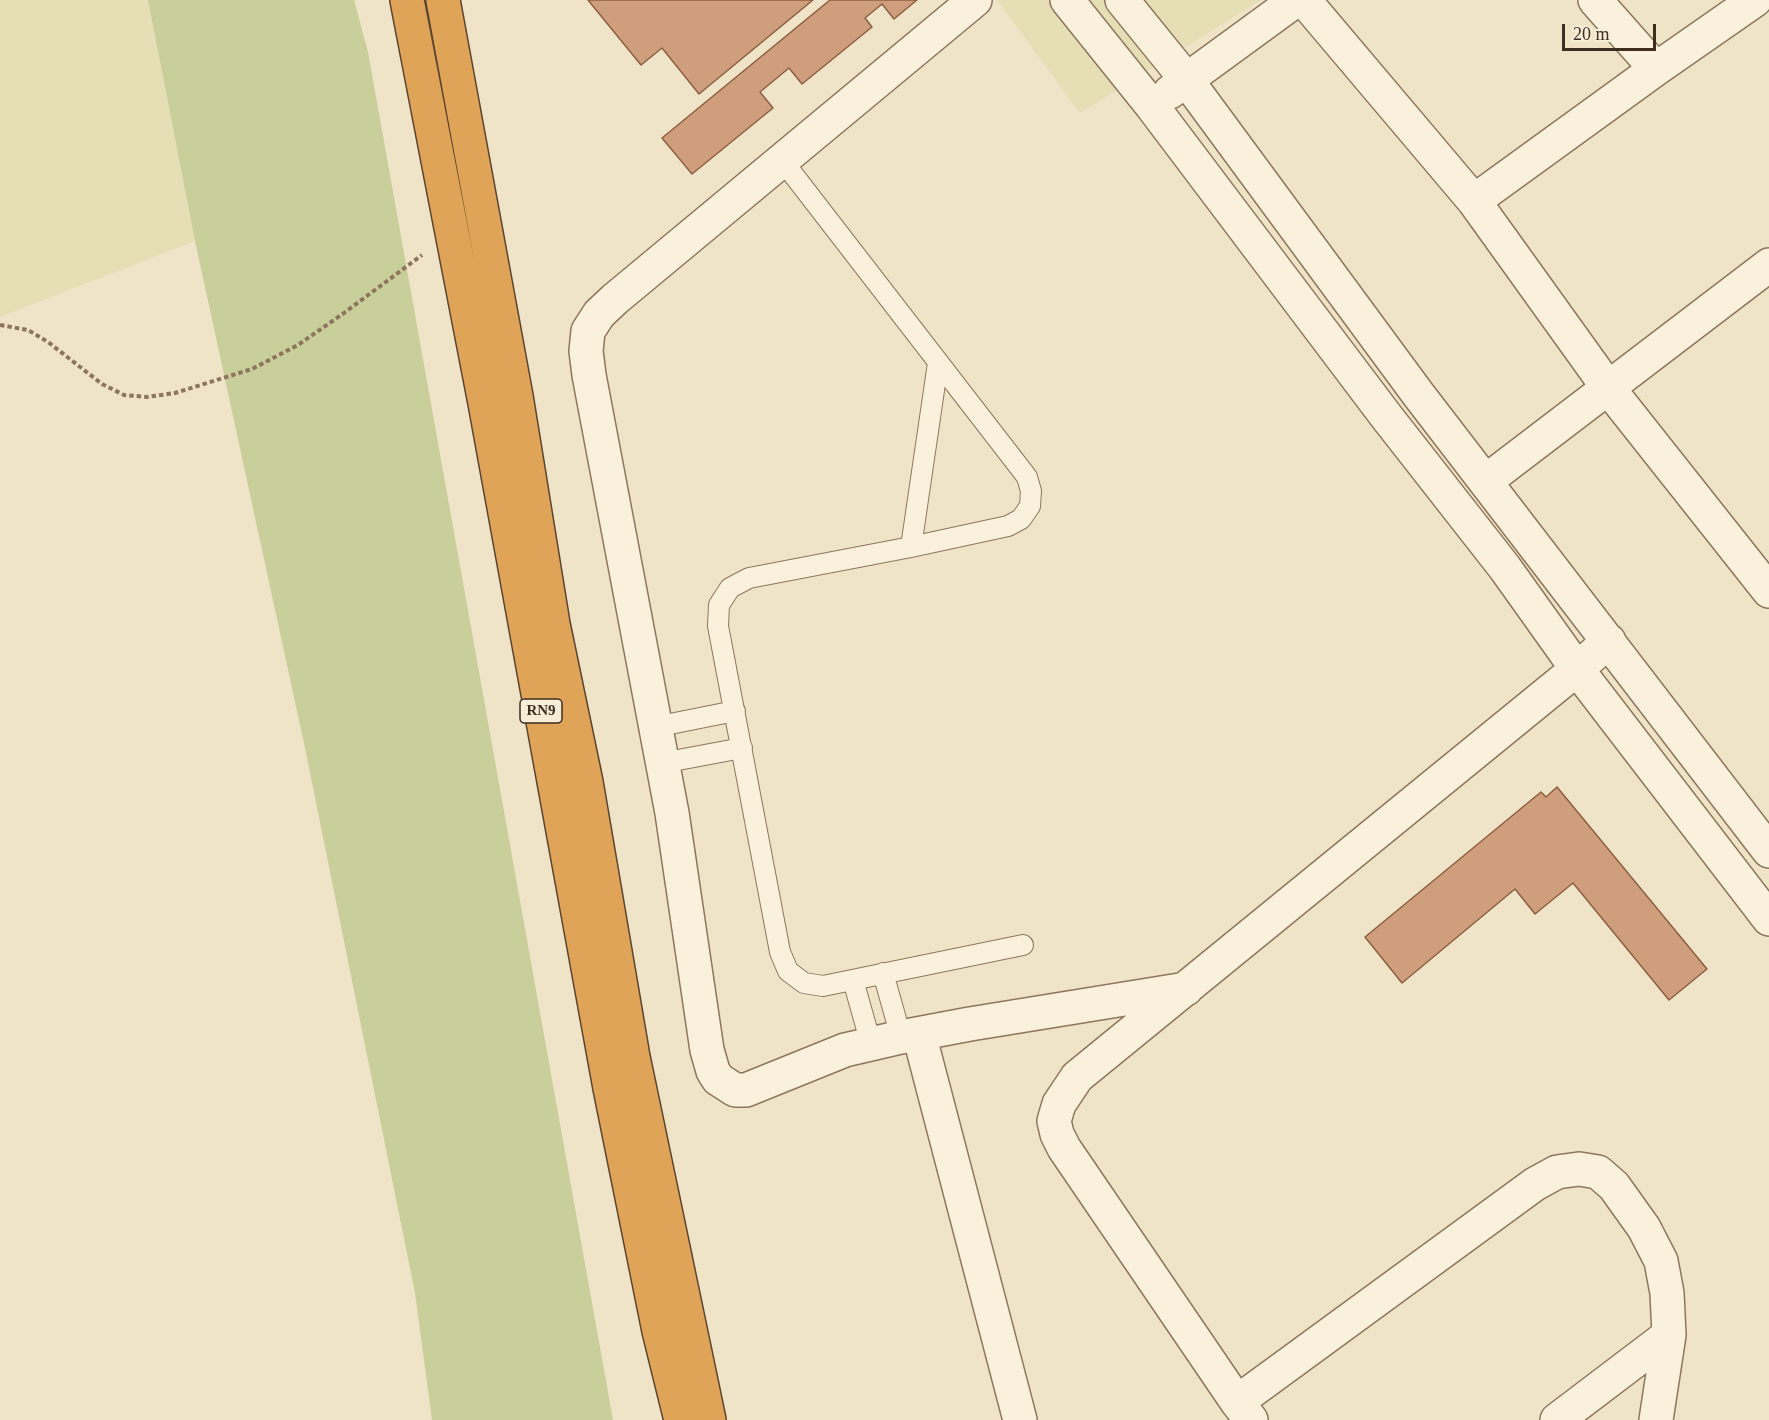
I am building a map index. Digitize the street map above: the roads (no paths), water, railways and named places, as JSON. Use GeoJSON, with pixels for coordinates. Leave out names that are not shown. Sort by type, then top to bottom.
{"type":"FeatureCollection","features":[{"type":"Feature","properties":{"kind":"highway","name":"RN9"},"geometry":{"type":"LineString","coordinates":[[407,0],[610,1088],[659,1331],[681,1420]]}},
{"type":"Feature","properties":{"kind":"highway","name":"RN9"},"geometry":{"type":"LineString","coordinates":[[443,0],[516,396],[553,624],[586,782],[633,1057],[710,1420]]}},
{"type":"Feature","properties":{"kind":"street"},"geometry":{"type":"LineString","coordinates":[[975,0],[599,314],[588,332],[586,351],[589,375],[672,813],[707,1050],[713,1071],[718,1079],[735,1090],[746,1090],[845,1050],[897,1038],[1186,989]]}},
{"type":"Feature","properties":{"kind":"street"},"geometry":{"type":"LineString","coordinates":[[1067,0],[1152,106],[1386,416],[1506,568],[1577,669],[1769,919]]}},
{"type":"Feature","properties":{"kind":"street"},"geometry":{"type":"LineString","coordinates":[[1122,0],[1186,79],[1418,394],[1769,851]]}},
{"type":"Feature","properties":{"kind":"street"},"geometry":{"type":"LineString","coordinates":[[1152,106],[1296,0]]}},
{"type":"Feature","properties":{"kind":"street"},"geometry":{"type":"LineString","coordinates":[[1304,0],[1474,201],[1609,389],[1768,587]]}},
{"type":"Feature","properties":{"kind":"street"},"geometry":{"type":"LineString","coordinates":[[1595,0],[1656,69]]}},
{"type":"Feature","properties":{"kind":"street"},"geometry":{"type":"LineString","coordinates":[[1474,201],[1755,0]]}},
{"type":"Feature","properties":{"kind":"street"},"geometry":{"type":"LineString","coordinates":[[1486,481],[1768,266]]}},
{"type":"Feature","properties":{"kind":"street"},"geometry":{"type":"LineString","coordinates":[[1386,416],[1418,394]]}},
{"type":"Feature","properties":{"kind":"street"},"geometry":{"type":"LineString","coordinates":[[1609,641],[1077,1077],[1059,1104],[1054,1121],[1064,1148],[1244,1411],[1535,1184],[1557,1172],[1579,1168],[1598,1172],[1614,1186],[1644,1228],[1661,1261],[1667,1293],[1669,1335],[1656,1420]]}},
{"type":"Feature","properties":{"kind":"street"},"geometry":{"type":"LineString","coordinates":[[897,1038],[1020,1420]]}},
{"type":"Feature","properties":{"kind":"street"},"geometry":{"type":"LineString","coordinates":[[1557,1420],[1669,1335]]}},
{"type":"Feature","properties":{"kind":"lane"},"geometry":{"type":"LineString","coordinates":[[782,160],[1027,477],[1032,491],[1030,506],[1021,519],[1008,526],[749,578],[730,588],[719,605],[718,626],[780,952],[788,971],[804,983],[823,986],[1023,945]]}},
{"type":"Feature","properties":{"kind":"lane"},"geometry":{"type":"LineString","coordinates":[[911,547],[938,363]]}},
{"type":"Feature","properties":{"kind":"lane"},"geometry":{"type":"LineString","coordinates":[[655,727],[735,711]]}},
{"type":"Feature","properties":{"kind":"lane"},"geometry":{"type":"LineString","coordinates":[[662,763],[742,748]]}},
{"type":"Feature","properties":{"kind":"lane"},"geometry":{"type":"LineString","coordinates":[[883,973],[897,1038]]}},
{"type":"Feature","properties":{"kind":"lane"},"geometry":{"type":"LineString","coordinates":[[853,980],[897,1038]]}}]}
